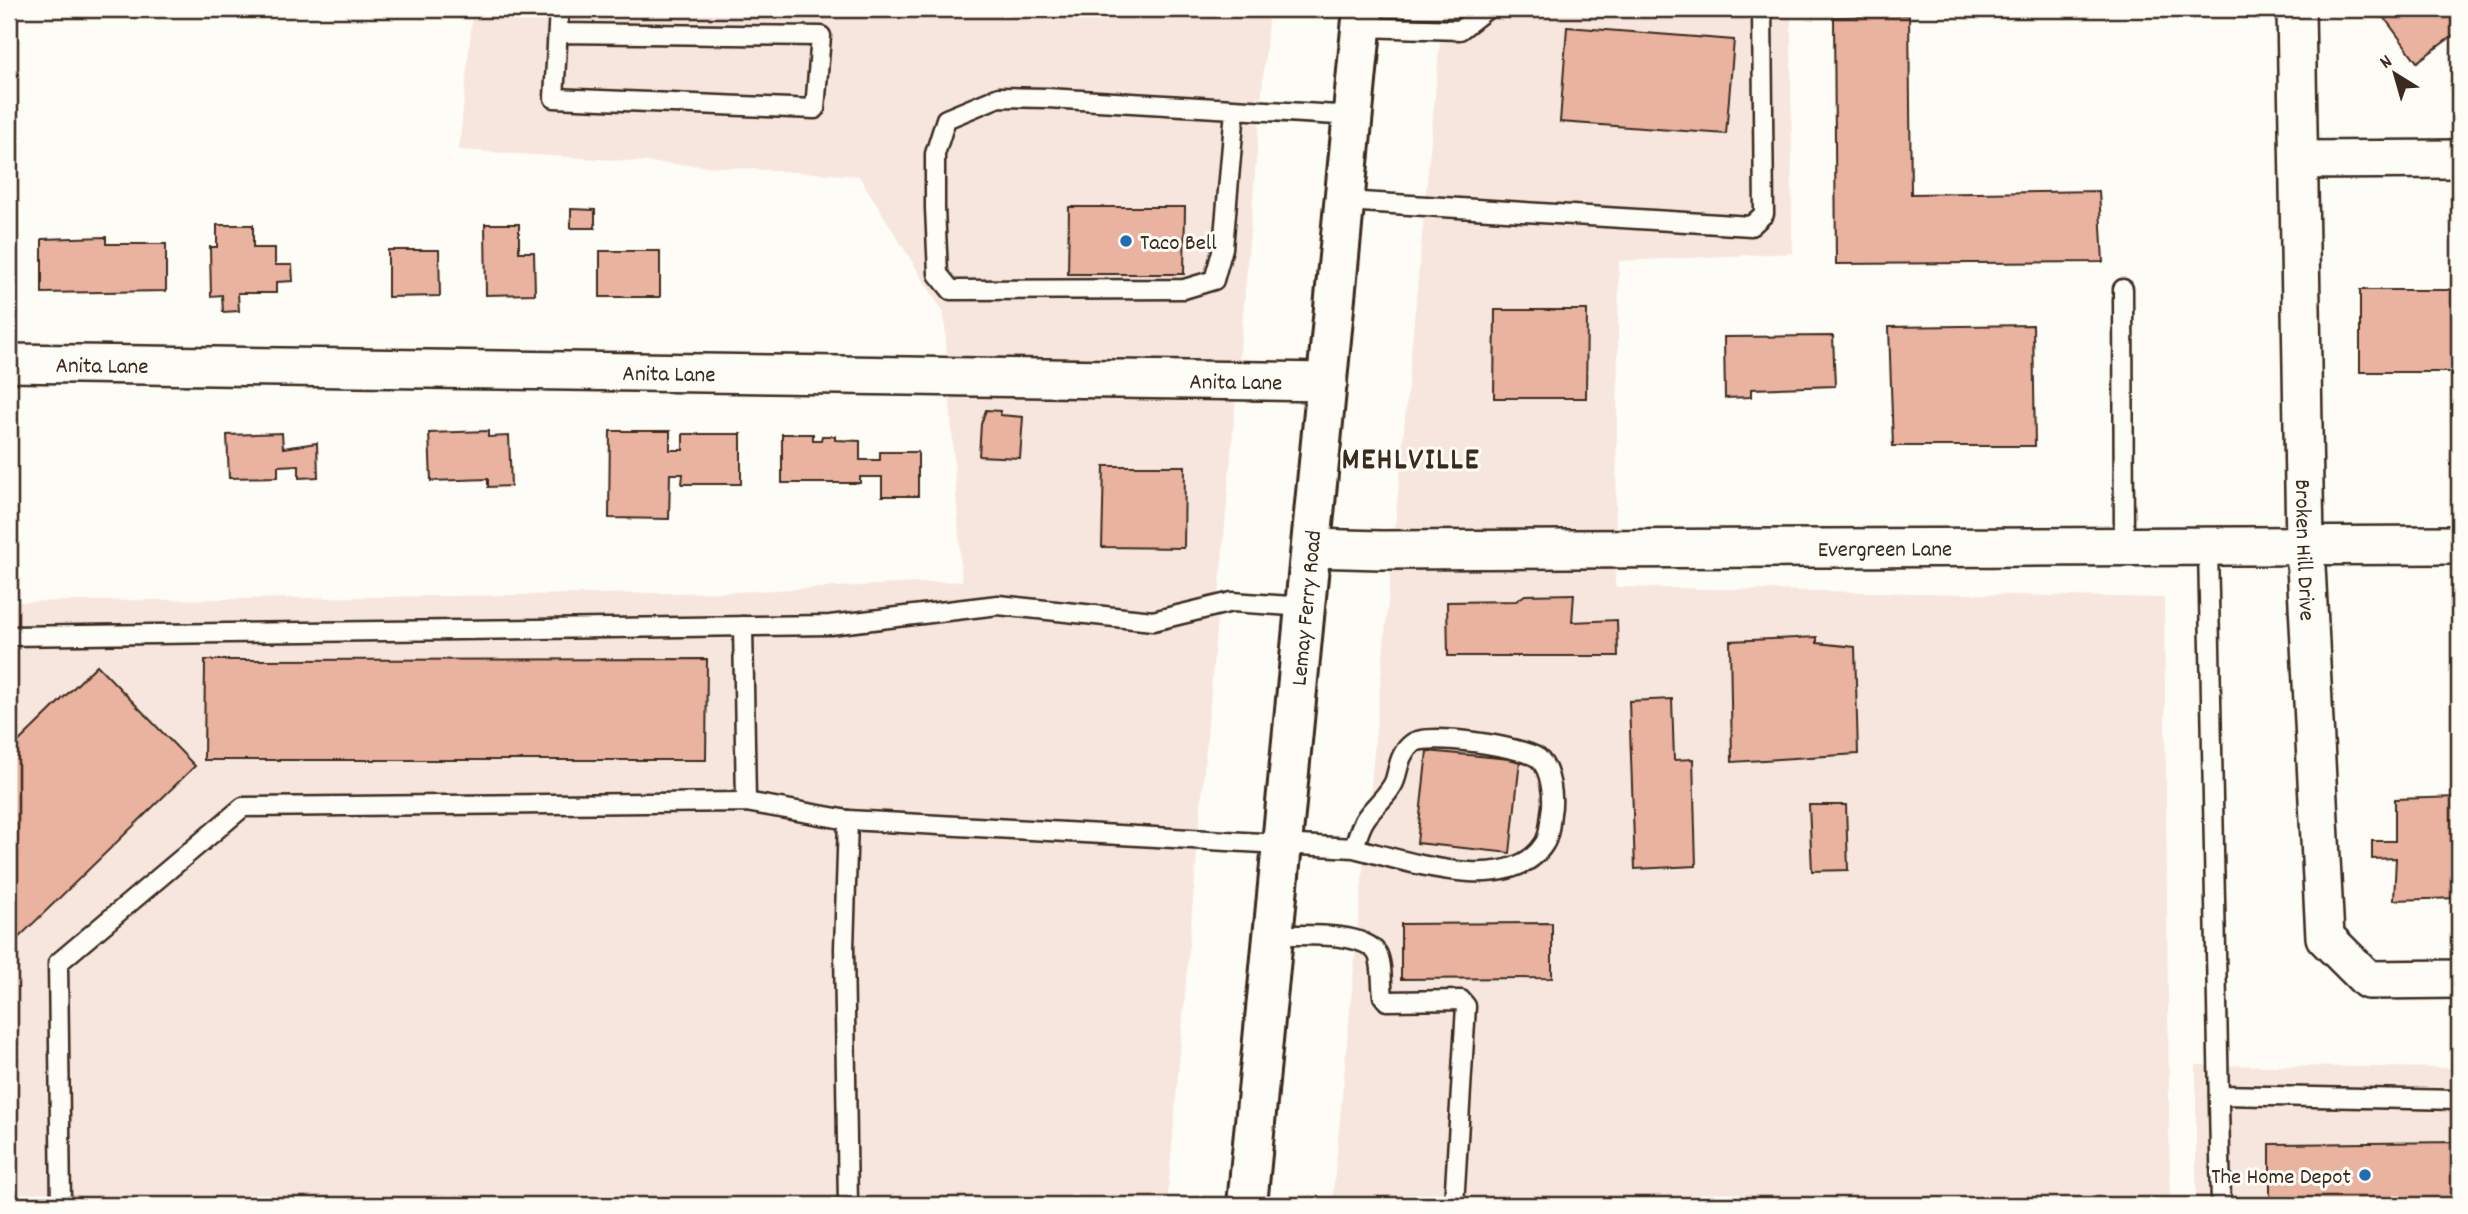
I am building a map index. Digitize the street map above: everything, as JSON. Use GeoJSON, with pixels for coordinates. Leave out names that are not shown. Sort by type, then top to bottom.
{"type":"FeatureCollection","features":[{"type":"Feature","properties":{"kind":"main road","name":"Lemay Ferry Road"},"geometry":{"type":"LineString","coordinates":[[1247,1205],[1362,18]]}},
{"type":"Feature","properties":{"kind":"street","name":"Broken Hill Drive"},"geometry":{"type":"LineString","coordinates":[[2296,9],[2305,546],[2325,937],[2368,980],[2459,979]]}},
{"type":"Feature","properties":{"kind":"street"},"geometry":{"type":"LineString","coordinates":[[2299,160],[2459,159]]}},
{"type":"Feature","properties":{"kind":"street","name":"Anita Lane"},"geometry":{"type":"LineString","coordinates":[[9,363],[1328,382]]}},
{"type":"Feature","properties":{"kind":"street","name":"Evergreen Lane"},"geometry":{"type":"LineString","coordinates":[[1311,548],[1394,550],[2459,545]]}},
{"type":"Feature","properties":{"kind":"lane"},"geometry":{"type":"LineString","coordinates":[[558,33],[821,36],[815,109],[554,98],[559,9]]}},
{"type":"Feature","properties":{"kind":"lane"},"geometry":{"type":"LineString","coordinates":[[1362,18],[1460,30],[1487,9]]}},
{"type":"Feature","properties":{"kind":"lane"},"geometry":{"type":"LineString","coordinates":[[1345,201],[1751,226],[1764,214],[1762,9]]}},
{"type":"Feature","properties":{"kind":"lane"},"geometry":{"type":"LineString","coordinates":[[1235,110],[1223,248],[1214,280],[1184,289],[951,290],[938,274],[935,154],[946,119],[999,97],[1235,110],[1353,117]]}},
{"type":"Feature","properties":{"kind":"lane"},"geometry":{"type":"LineString","coordinates":[[2123,289],[2124,546]]}},
{"type":"Feature","properties":{"kind":"lane"},"geometry":{"type":"LineString","coordinates":[[2208,546],[2221,1205]]}},
{"type":"Feature","properties":{"kind":"lane"},"geometry":{"type":"LineString","coordinates":[[9,636],[830,625],[998,605],[1153,621],[1232,601],[1305,607]]}},
{"type":"Feature","properties":{"kind":"lane"},"geometry":{"type":"LineString","coordinates":[[743,626],[746,802]]}},
{"type":"Feature","properties":{"kind":"lane"},"geometry":{"type":"LineString","coordinates":[[61,1205],[58,963],[243,807],[746,802],[848,820],[1057,833],[1282,841],[1354,848],[1412,862],[1482,873],[1515,869],[1529,862],[1546,843],[1553,805],[1547,771],[1538,759],[1517,750],[1426,738],[1413,742],[1400,757],[1394,783],[1363,821],[1354,848]]}},
{"type":"Feature","properties":{"kind":"lane"},"geometry":{"type":"LineString","coordinates":[[848,820],[844,949],[848,1205]]}},
{"type":"Feature","properties":{"kind":"lane"},"geometry":{"type":"LineString","coordinates":[[1273,935],[1346,937],[1366,943],[1378,954],[1382,996],[1387,1001],[1461,1000],[1466,1006],[1454,1205]]}},
{"type":"Feature","properties":{"kind":"lane"},"geometry":{"type":"LineString","coordinates":[[2219,1095],[2459,1100]]}},
{"type":"Feature","properties":{"kind":"shaded area"},"geometry":{"type":"Polygon","coordinates":[[[473,9],[1269,9],[1167,1205],[9,1205],[9,602],[733,592],[962,581],[944,313],[859,176],[459,150],[473,9]]]}},
{"type":"Feature","properties":{"kind":"shaded area"},"geometry":{"type":"Polygon","coordinates":[[[1443,9],[1791,9],[1792,253],[1619,261],[1615,587],[2164,598],[2170,1205],[1332,1205],[1443,9]]]}},
{"type":"Feature","properties":{"kind":"shaded area"},"geometry":{"type":"Polygon","coordinates":[[[2196,1065],[2459,1068],[2459,1205],[2196,1205],[2196,1065]]]}},
{"type":"Feature","properties":{"kind":"building"},"geometry":{"type":"Polygon","coordinates":[[[2378,9],[2459,9],[2459,31],[2417,62],[2378,9]]]}},
{"type":"Feature","properties":{"kind":"building"},"geometry":{"type":"Polygon","coordinates":[[[1909,15],[1911,194],[2099,191],[2103,262],[1836,264],[1834,17],[1909,15]]]}},
{"type":"Feature","properties":{"kind":"building"},"geometry":{"type":"Polygon","coordinates":[[[1567,27],[1734,40],[1726,134],[1560,122],[1567,27]]]}},
{"type":"Feature","properties":{"kind":"building","name":"Taco Bell"},"geometry":{"type":"Polygon","coordinates":[[[1069,207],[1185,207],[1184,274],[1068,274],[1069,207]]]}},
{"type":"Feature","properties":{"kind":"building"},"geometry":{"type":"Polygon","coordinates":[[[571,209],[595,210],[595,228],[571,228],[571,209]]]}},
{"type":"Feature","properties":{"kind":"building"},"geometry":{"type":"Polygon","coordinates":[[[485,224],[519,224],[519,252],[534,252],[535,294],[486,295],[485,224]]]}},
{"type":"Feature","properties":{"kind":"building"},"geometry":{"type":"Polygon","coordinates":[[[217,225],[253,225],[253,248],[275,248],[275,265],[292,265],[293,281],[276,282],[276,293],[238,293],[239,311],[223,312],[222,295],[211,296],[210,247],[217,247],[217,225]]]}},
{"type":"Feature","properties":{"kind":"building"},"geometry":{"type":"Polygon","coordinates":[[[106,237],[106,244],[166,244],[166,291],[42,293],[42,239],[106,237]]]}},
{"type":"Feature","properties":{"kind":"building"},"geometry":{"type":"Polygon","coordinates":[[[388,250],[439,250],[440,296],[388,297],[388,250]]]}},
{"type":"Feature","properties":{"kind":"building"},"geometry":{"type":"Polygon","coordinates":[[[600,251],[660,251],[660,297],[600,297],[600,251]]]}},
{"type":"Feature","properties":{"kind":"building"},"geometry":{"type":"Polygon","coordinates":[[[2360,290],[2459,290],[2459,372],[2360,372],[2360,290]]]}},
{"type":"Feature","properties":{"kind":"building"},"geometry":{"type":"Polygon","coordinates":[[[1495,310],[1587,310],[1586,398],[1494,398],[1495,310]]]}},
{"type":"Feature","properties":{"kind":"building"},"geometry":{"type":"Polygon","coordinates":[[[2033,325],[2035,446],[1893,446],[1889,327],[2033,325]]]}},
{"type":"Feature","properties":{"kind":"building"},"geometry":{"type":"Polygon","coordinates":[[[1833,336],[1835,386],[1751,389],[1751,397],[1725,398],[1724,337],[1833,336]]]}},
{"type":"Feature","properties":{"kind":"building"},"geometry":{"type":"Polygon","coordinates":[[[986,410],[1000,411],[1000,415],[1023,417],[1020,458],[979,456],[981,424],[986,410]]]}},
{"type":"Feature","properties":{"kind":"building"},"geometry":{"type":"Polygon","coordinates":[[[488,431],[488,437],[509,436],[511,486],[488,487],[488,479],[431,481],[429,433],[488,431]]]}},
{"type":"Feature","properties":{"kind":"building"},"geometry":{"type":"Polygon","coordinates":[[[610,431],[670,431],[670,450],[683,450],[683,434],[741,434],[741,484],[682,484],[683,474],[670,474],[669,519],[609,518],[610,431]]]}},
{"type":"Feature","properties":{"kind":"building"},"geometry":{"type":"Polygon","coordinates":[[[282,433],[283,448],[317,443],[318,477],[299,478],[299,465],[278,466],[278,477],[229,478],[227,435],[282,433]]]}},
{"type":"Feature","properties":{"kind":"building"},"geometry":{"type":"Polygon","coordinates":[[[782,434],[813,434],[813,440],[821,440],[822,436],[835,436],[835,440],[860,441],[860,460],[880,460],[880,452],[918,452],[918,496],[882,496],[882,477],[860,477],[860,483],[782,483],[782,434]]]}},
{"type":"Feature","properties":{"kind":"building"},"geometry":{"type":"Polygon","coordinates":[[[1104,466],[1185,466],[1184,548],[1102,547],[1104,466]]]}},
{"type":"Feature","properties":{"kind":"building"},"geometry":{"type":"Polygon","coordinates":[[[1574,594],[1572,622],[1617,620],[1618,656],[1448,656],[1447,602],[1516,601],[1525,595],[1574,594]]]}},
{"type":"Feature","properties":{"kind":"building"},"geometry":{"type":"Polygon","coordinates":[[[1817,637],[1817,643],[1855,647],[1858,754],[1732,762],[1730,641],[1817,637]]]}},
{"type":"Feature","properties":{"kind":"building"},"geometry":{"type":"Polygon","coordinates":[[[707,659],[706,760],[204,760],[205,660],[707,659]]]}},
{"type":"Feature","properties":{"kind":"building"},"geometry":{"type":"Polygon","coordinates":[[[97,665],[195,766],[10,946],[9,751],[97,665]]]}},
{"type":"Feature","properties":{"kind":"building"},"geometry":{"type":"Polygon","coordinates":[[[1672,699],[1674,760],[1693,759],[1696,866],[1635,869],[1629,701],[1672,699]]]}},
{"type":"Feature","properties":{"kind":"building"},"geometry":{"type":"Polygon","coordinates":[[[1427,751],[1520,760],[1510,853],[1417,843],[1427,751]]]}},
{"type":"Feature","properties":{"kind":"building"},"geometry":{"type":"Polygon","coordinates":[[[2459,797],[2459,898],[2394,900],[2396,858],[2372,859],[2372,841],[2395,841],[2395,799],[2459,797]]]}},
{"type":"Feature","properties":{"kind":"building"},"geometry":{"type":"Polygon","coordinates":[[[1809,805],[1846,805],[1848,870],[1812,871],[1809,805]]]}},
{"type":"Feature","properties":{"kind":"building"},"geometry":{"type":"Polygon","coordinates":[[[1552,923],[1552,978],[1401,979],[1401,924],[1552,923]]]}},
{"type":"Feature","properties":{"kind":"building","name":"The Home Depot"},"geometry":{"type":"Polygon","coordinates":[[[2459,1142],[2459,1205],[2270,1205],[2270,1144],[2459,1142]]]}},
{"type":"Feature","properties":{"kind":"place","name":"Taco Bell"},"geometry":{"type":"Point","coordinates":[1126,241]}},
{"type":"Feature","properties":{"kind":"place","name":"The Home Depot"},"geometry":{"type":"Point","coordinates":[2365,1175]}},
{"type":"Feature","properties":{"kind":"district","name":"MEHLVILLE"},"geometry":{"type":"Point","coordinates":[1411,458]}}]}
